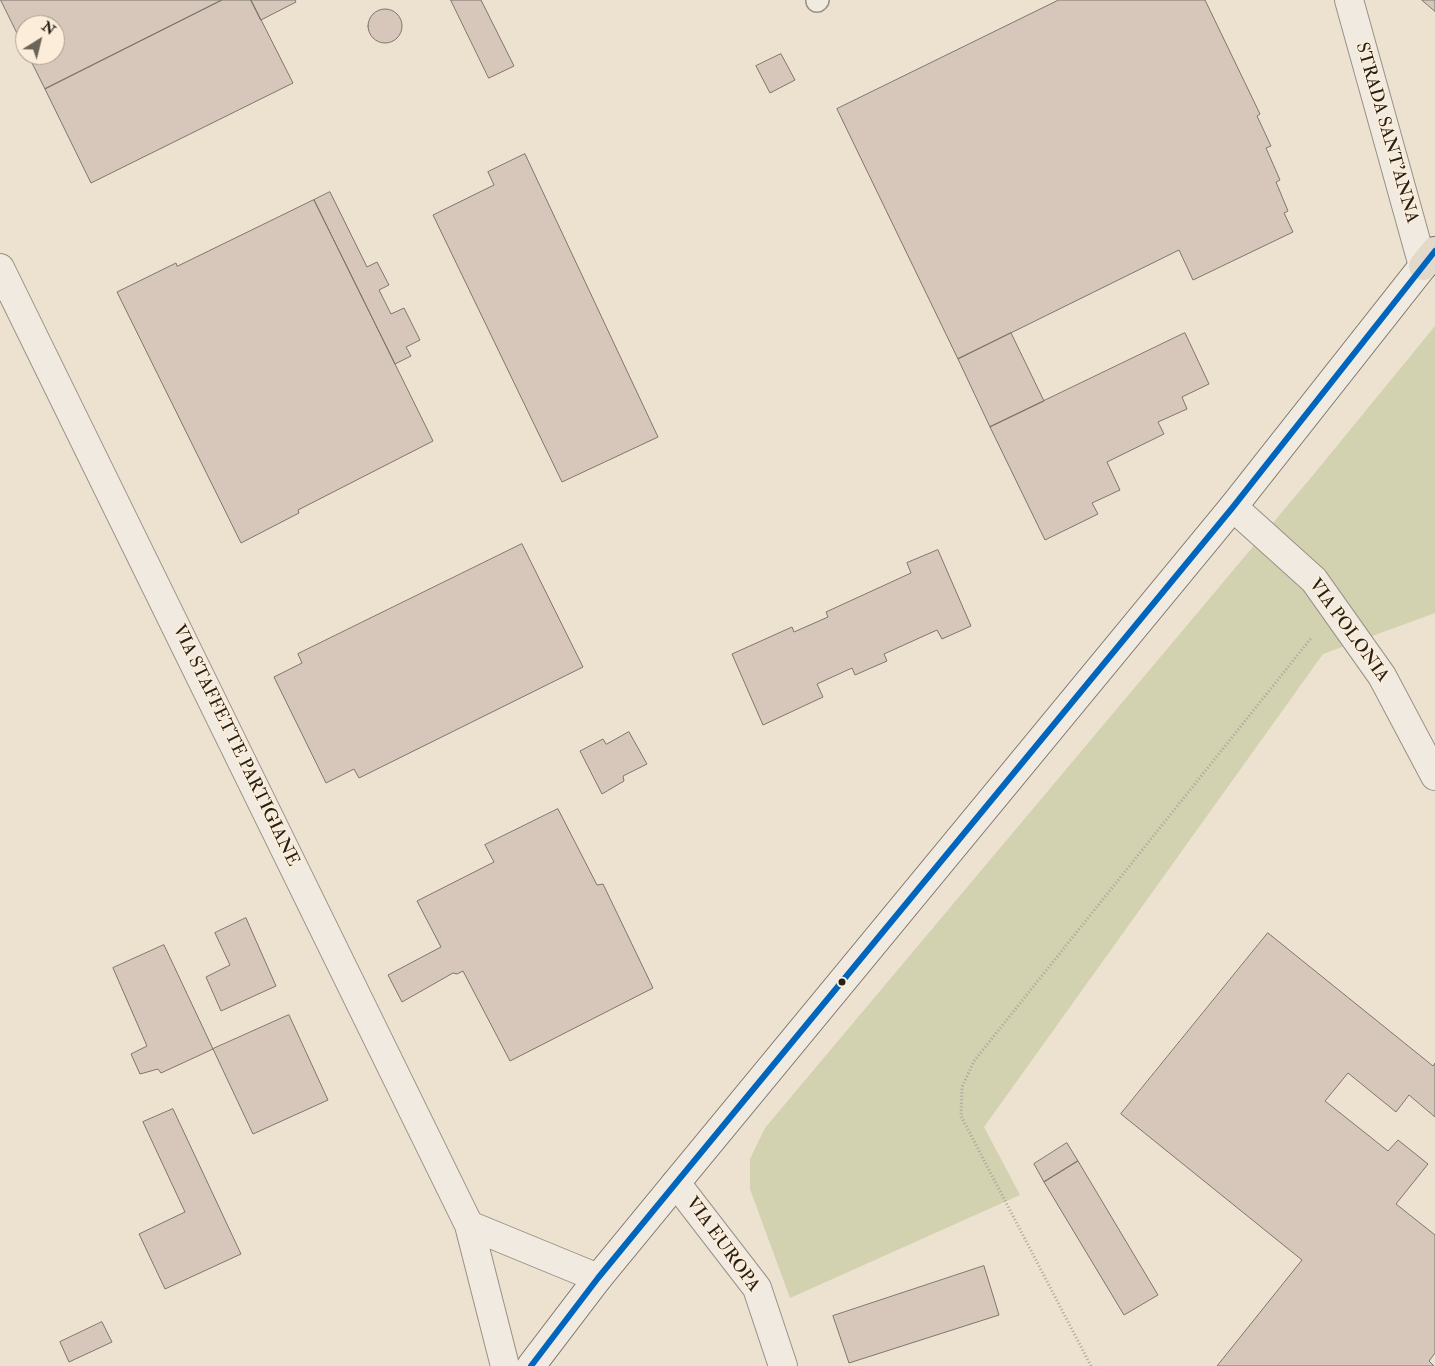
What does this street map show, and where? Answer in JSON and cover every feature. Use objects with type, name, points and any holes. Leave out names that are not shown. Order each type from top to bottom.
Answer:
[{"type":"street","name":"STRADA SANT'ANNA","points":[[1349,0],[1431,257]]},
{"type":"street","points":[[531,1366],[598,1278],[1233,507],[1431,257]]},
{"type":"street","name":"VIA STAFFETTE PARTIGIANE","points":[[0,268],[469,1225],[505,1366]]},
{"type":"street","name":"VIA POLONIA","points":[[1233,507],[1314,580],[1382,676],[1435,776]]},
{"type":"street","name":"VIA EUROPA","points":[[676,1183],[756,1288],[783,1366]]},
{"type":"street","points":[[469,1225],[598,1278]]},
{"type":"path","points":[[1091,1366],[961,1116],[962,1088],[974,1061],[1334,608]]},
{"type":"green space","points":[[1435,326],[1435,613],[1323,654],[984,1127],[1020,1195],[790,1298],[750,1189],[750,1159],[765,1128],[1314,474]]},
{"type":"building","points":[[1,0],[222,0],[45,89],[33,65],[65,65],[65,15],[15,15],[15,29]]},
{"type":"building","points":[[222,0],[251,0],[293,83],[91,183],[45,89]]},
{"type":"building","points":[[251,0],[295,0],[296,2],[261,20]]},
{"type":"building","points":[[451,0],[481,0],[514,66],[489,78]]},
{"type":"building","points":[[1059,0],[1205,0],[1260,114],[1257,116],[1271,146],[1266,148],[1280,180],[1276,182],[1288,211],[1284,213],[1293,232],[1193,280],[1179,250],[958,359],[837,109]]},
{"type":"building","points":[[1422,0],[1435,0],[1435,11]]},
{"type":"building","points":[[385,9],[397,14],[402,26],[397,38],[385,43],[373,38],[368,26],[373,14]]},
{"type":"building","points":[[781,54],[795,80],[770,93],[756,66]]},
{"type":"building","points":[[525,154],[658,437],[562,482],[433,215],[494,185],[488,172]]},
{"type":"building","points":[[330,192],[367,267],[377,262],[389,285],[379,290],[391,314],[404,308],[420,340],[406,347],[411,356],[395,364],[314,200]]},
{"type":"building","points":[[314,200],[433,441],[298,510],[299,513],[241,543],[117,292],[176,263],[177,266]]},
{"type":"building","points":[[1011,333],[1044,401],[990,427],[958,359]]},
{"type":"building","points":[[1185,333],[1209,384],[1182,397],[1187,409],[1158,422],[1164,434],[1107,462],[1120,490],[1092,503],[1098,514],[1045,540],[990,427]]},
{"type":"building","points":[[522,544],[583,667],[359,778],[354,769],[326,783],[274,677],[302,663],[298,654]]},
{"type":"building","points":[[938,550],[971,626],[942,639],[937,630],[884,654],[887,661],[855,675],[852,668],[817,684],[823,697],[763,725],[732,654],[792,627],[794,632],[828,617],[826,612],[911,573],[907,563]]},
{"type":"building","points":[[629,732],[647,764],[623,776],[624,781],[602,794],[580,751],[603,739],[606,744]]},
{"type":"building","points":[[558,809],[597,885],[603,884],[653,988],[510,1061],[463,971],[457,974],[453,973],[402,1002],[388,975],[441,947],[417,901],[494,862],[485,845]]},
{"type":"building","points":[[246,918],[276,986],[221,1011],[206,977],[230,965],[215,933]]},
{"type":"building","points":[[1268,933],[1433,1066],[1435,1063],[1435,1117],[1409,1095],[1396,1112],[1348,1073],[1325,1101],[1388,1151],[1398,1140],[1428,1164],[1396,1204],[1435,1235],[1435,1353],[1429,1361],[1434,1366],[1217,1366],[1302,1260],[1121,1114]]},
{"type":"building","points":[[164,945],[213,1049],[161,1073],[158,1069],[140,1074],[131,1054],[147,1046],[113,968]]},
{"type":"building","points":[[289,1015],[328,1100],[253,1134],[213,1049]]},
{"type":"building","points":[[173,1109],[241,1254],[165,1289],[139,1234],[185,1212],[143,1122]]},
{"type":"building","points":[[1067,1143],[1078,1161],[1044,1182],[1034,1164]]},
{"type":"building","points":[[1078,1161],[1158,1295],[1124,1315],[1044,1182]]},
{"type":"building","points":[[984,1266],[999,1315],[849,1363],[833,1316]]},
{"type":"building","points":[[102,1322],[112,1342],[69,1362],[60,1342]]},
{"type":"transit line","points":[[531,1366],[598,1278],[1233,507],[1435,251]]}]
